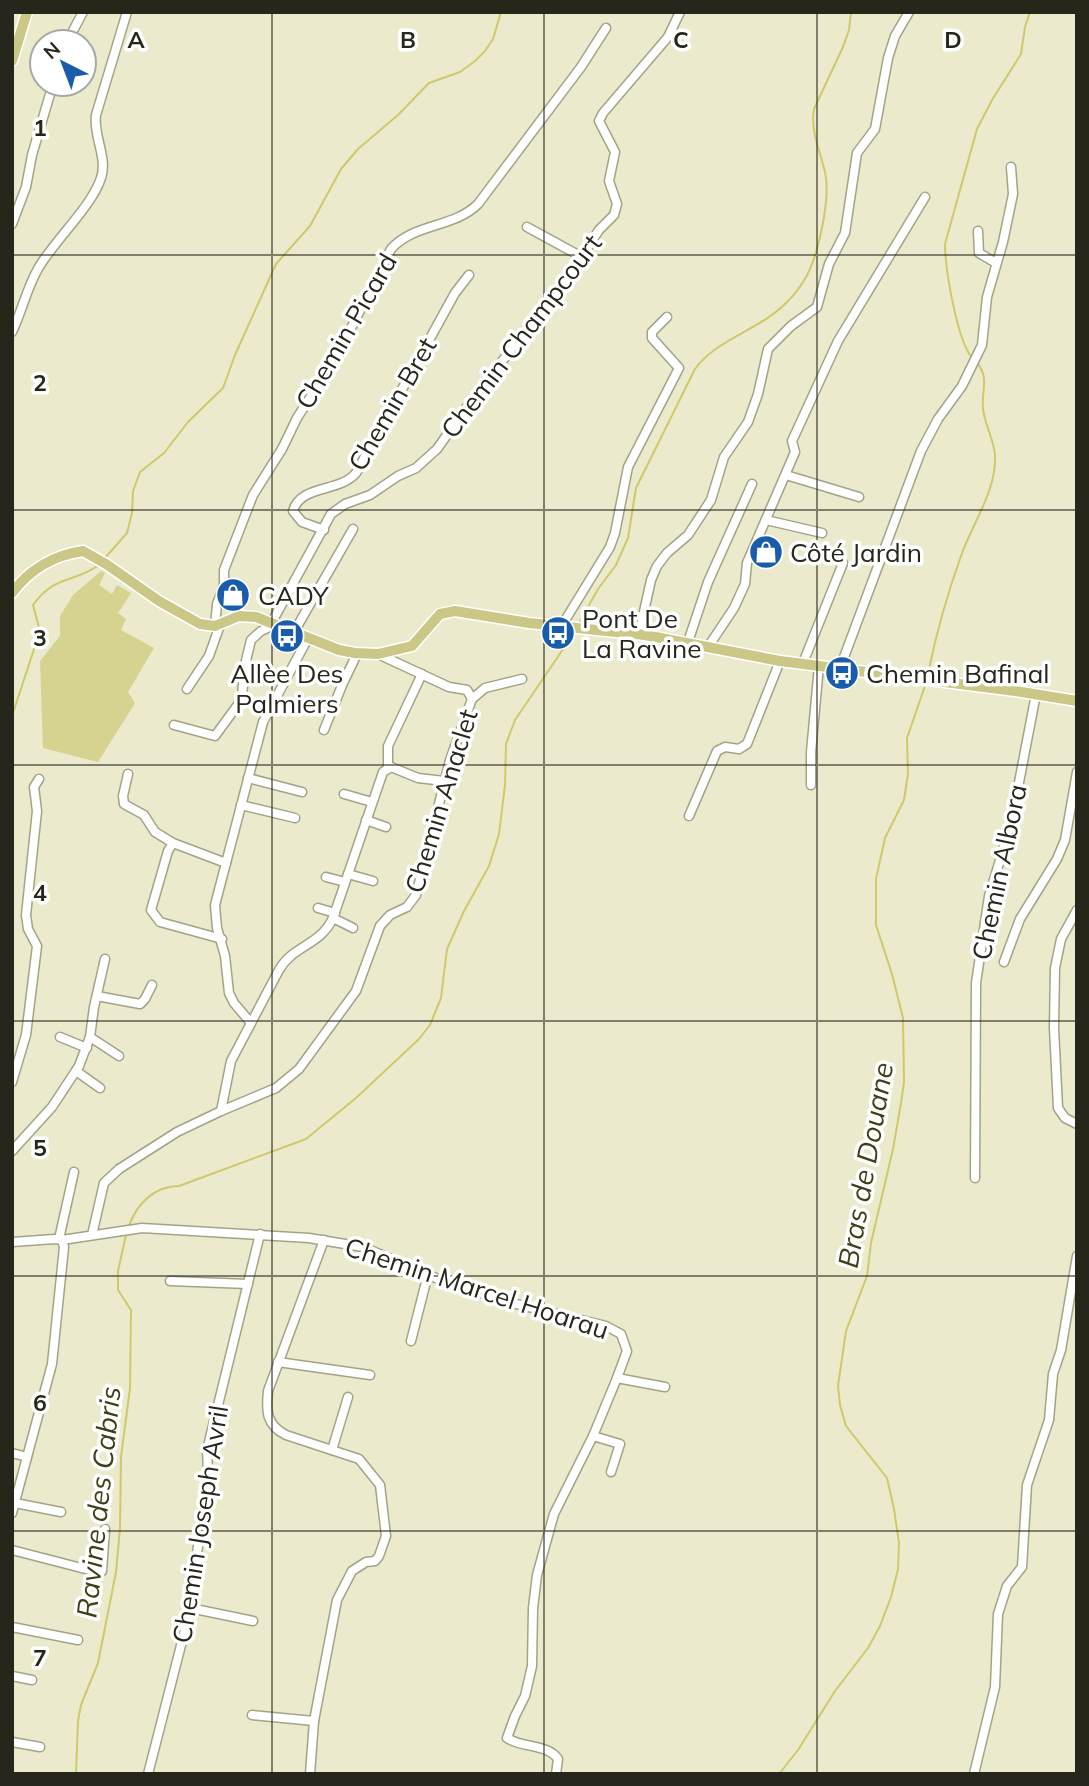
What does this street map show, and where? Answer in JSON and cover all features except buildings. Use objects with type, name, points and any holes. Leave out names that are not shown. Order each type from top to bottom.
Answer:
[{"type":"main road","points":[[12,61],[27,12]]},
{"type":"main road","points":[[12,593],[22,580],[38,567],[83,551],[159,601],[200,624],[217,625],[246,615],[274,623],[339,650],[357,653],[378,654],[412,646],[437,617],[446,611],[455,611],[564,628],[639,634],[819,666],[1077,701]]},
{"type":"street","points":[[74,28],[83,12]]},
{"type":"street","points":[[12,332],[38,268],[92,195],[101,178],[103,168],[95,122],[127,12]]},
{"type":"street","name":"Chemin Champcourt","points":[[274,623],[331,514],[416,468],[437,449],[616,210],[617,204],[609,181],[615,152],[599,121],[668,37],[680,12]]},
{"type":"street","points":[[639,634],[651,580],[657,566],[667,553],[688,535],[711,500],[724,457],[748,422],[758,394],[768,349],[791,326],[817,307],[829,264],[845,233],[857,153],[875,129],[888,58],[895,36],[909,12]]},
{"type":"street","name":"Chemin Picard","points":[[187,689],[209,656],[217,625],[217,604],[224,586],[224,570],[253,495],[282,449],[296,418],[338,354],[391,248],[402,238],[459,218],[478,204],[581,66],[606,28]]},
{"type":"street","points":[[12,224],[26,187],[32,155],[49,98]]},
{"type":"street","points":[[840,668],[921,451],[937,419],[958,393],[978,355],[984,335],[982,326],[986,298],[1013,194],[1011,167]]},
{"type":"street","points":[[708,648],[734,608],[745,584],[747,563],[795,453],[792,441],[838,341],[926,197]]},
{"type":"street","points":[[527,228],[582,257]]},
{"type":"street","points":[[978,231],[979,253],[996,263]]},
{"type":"street","name":"Chemin Bret","points":[[324,530],[297,519],[293,512],[296,502],[309,493],[343,483],[356,473],[455,293],[469,275]]},
{"type":"street","points":[[564,628],[610,547],[628,467],[679,369],[652,338],[652,332],[667,317]]},
{"type":"street","points":[[786,475],[859,497]]},
{"type":"street","points":[[688,642],[708,582],[752,484]]},
{"type":"street","points":[[766,520],[822,533]]},
{"type":"street","points":[[294,632],[353,529]]},
{"type":"street","points":[[803,663],[844,563]]},
{"type":"street","points":[[174,725],[215,736],[242,699],[244,669],[251,640],[274,623]]},
{"type":"street","points":[[251,1023],[229,993],[215,905],[267,713],[308,638]]},
{"type":"street","points":[[324,730],[357,653]]},
{"type":"street","name":"Chemin Anaclet","points":[[92,1235],[102,1190],[108,1178],[177,1132],[220,1111],[263,1096],[288,1080],[299,1069],[361,981],[380,926],[390,915],[407,907],[416,895],[444,781],[472,699],[467,690],[449,687],[378,654]]},
{"type":"street","points":[[690,816],[718,751],[725,747],[739,749],[747,744],[780,660]]},
{"type":"street","points":[[811,785],[811,752],[819,666]]},
{"type":"street","points":[[220,1111],[231,1060],[288,957],[323,935],[334,915],[381,776],[388,768],[388,746],[422,674]]},
{"type":"street","points":[[472,699],[485,688],[522,679]]},
{"type":"street","name":"Chemin Albora","points":[[975,1178],[976,983],[989,896],[1011,824],[1036,694]]},
{"type":"street","points":[[388,768],[396,768],[418,778],[444,781]]},
{"type":"street","points":[[1004,962],[1013,933],[1057,859],[1065,840],[1077,772]]},
{"type":"street","points":[[128,774],[124,804],[147,817],[155,832],[173,843],[226,863]]},
{"type":"street","points":[[248,778],[302,792]]},
{"type":"street","points":[[12,1082],[26,1035],[37,946],[28,929],[26,915],[37,811],[34,787],[39,779]]},
{"type":"street","points":[[344,794],[372,802]]},
{"type":"street","points":[[241,805],[295,818]]},
{"type":"street","points":[[366,820],[386,827]]},
{"type":"street","points":[[173,843],[168,851],[151,910],[153,915],[160,922],[222,939]]},
{"type":"street","points":[[326,877],[373,881]]},
{"type":"street","points":[[318,908],[353,928]]},
{"type":"street","points":[[1077,910],[1065,929],[1058,948],[1054,1028],[1058,1108],[1065,1118],[1077,1124]]},
{"type":"street","points":[[12,1152],[52,1107],[76,1071],[90,1037],[105,959]]},
{"type":"street","points":[[97,996],[140,1004],[152,985]]},
{"type":"street","points":[[60,1037],[87,1048]]},
{"type":"street","points":[[90,1037],[119,1056]]},
{"type":"street","points":[[76,1071],[100,1088]]},
{"type":"street","points":[[12,1513],[52,1364],[64,1247],[61,1240],[74,1172]]},
{"type":"street","name":"Chemin Marcel Hoarau","points":[[12,1242],[61,1240],[129,1229],[260,1234],[324,1240],[363,1247],[428,1274],[508,1302],[606,1326],[621,1334],[627,1351],[617,1378],[593,1436],[554,1514],[537,1575],[533,1608],[532,1667],[525,1696],[508,1738],[554,1753],[558,1759],[556,1774]]},
{"type":"street","name":"Chemin Joseph Avril","points":[[148,1774],[190,1608],[208,1471],[207,1450],[260,1234]]},
{"type":"street","points":[[310,1774],[314,1721],[337,1600],[352,1571],[379,1556],[386,1536],[380,1485],[359,1459],[286,1435],[271,1423],[267,1409],[268,1391],[324,1240]]},
{"type":"street","points":[[974,1774],[995,1687],[998,1614],[1007,1586],[1022,1567],[1027,1485],[1049,1420],[1053,1374],[1061,1350],[1077,1256]]},
{"type":"street","points":[[411,1340],[428,1274]]},
{"type":"street","points":[[170,1281],[248,1284]]},
{"type":"street","points":[[278,1362],[370,1375]]},
{"type":"street","points":[[617,1378],[665,1387]]},
{"type":"street","points":[[332,1450],[348,1397]]},
{"type":"street","points":[[593,1436],[622,1441],[611,1472]]},
{"type":"street","points":[[12,1453],[27,1457]]},
{"type":"street","points":[[15,1503],[61,1512]]},
{"type":"street","points":[[12,1550],[97,1572],[102,1571],[105,1529]]},
{"type":"street","points":[[190,1608],[253,1621]]},
{"type":"street","points":[[12,1627],[78,1640]]},
{"type":"street","points":[[12,1676],[32,1680]]},
{"type":"street","points":[[252,1715],[314,1721]]},
{"type":"street","points":[[12,1742],[40,1747]]},
{"type":"shaded area","points":[[101,571],[105,573],[99,585],[112,594],[117,585],[131,593],[118,613],[126,619],[121,630],[154,648],[128,692],[135,703],[98,762],[43,748],[40,661],[60,636],[60,616],[73,595]]},
{"type":"waterway","points":[[105,558],[127,533],[132,513],[133,491],[140,472],[164,453],[188,422],[223,388],[276,264],[310,226],[341,169],[358,149],[398,115],[429,83],[460,72],[475,61],[493,39],[501,12]]},
{"type":"waterway","name":"Ravine des Cabris","points":[[578,625],[598,589],[616,565],[628,538],[636,488],[695,369],[715,350],[763,321],[786,303],[801,285],[814,259],[826,197],[825,172],[814,133],[814,109],[843,47],[851,12]]},
{"type":"waterway","name":"Bras de Douane","points":[[973,359],[957,321],[945,244],[977,129],[1021,54],[1030,12]]},
{"type":"waterway","name":"Bras de Douane","points":[[928,674],[951,585],[988,494],[995,468],[994,449],[983,408],[984,379],[977,363]]},
{"type":"waterway","points":[[12,716],[40,631],[33,605],[49,588],[99,565]]},
{"type":"waterway","name":"Ravine des Cabris","points":[[129,1226],[142,1203],[162,1189],[179,1186],[306,1139],[356,1098],[419,1039],[430,1025],[441,998],[447,949],[489,866],[499,834],[505,785],[506,744],[515,720],[574,633]]},
{"type":"waterway","name":"Bras de Douane","points":[[779,1774],[798,1750],[835,1691],[868,1648],[880,1626],[898,1569],[899,1543],[887,1478],[846,1426],[838,1386],[846,1331],[867,1276],[871,1243],[893,1149],[904,1082],[903,1018],[876,925],[876,879],[885,838],[904,800],[908,774],[907,738],[926,683]]},
{"type":"waterway","name":"Ravine des Cabris","points":[[76,1774],[81,1705],[98,1663],[116,1572],[121,1457],[130,1388],[131,1310],[118,1290],[118,1271],[126,1235]]},
{"type":"place","name":"Côté Jardin","points":[[766,552]]},
{"type":"place","name":"CADY","points":[[233,595]]},
{"type":"place","name":"Pont De La Ravine","points":[[558,633]]},
{"type":"place","name":"Allèe Des Palmiers","points":[[287,636]]},
{"type":"place","name":"Chemin Bafinal","points":[[842,673]]}]
